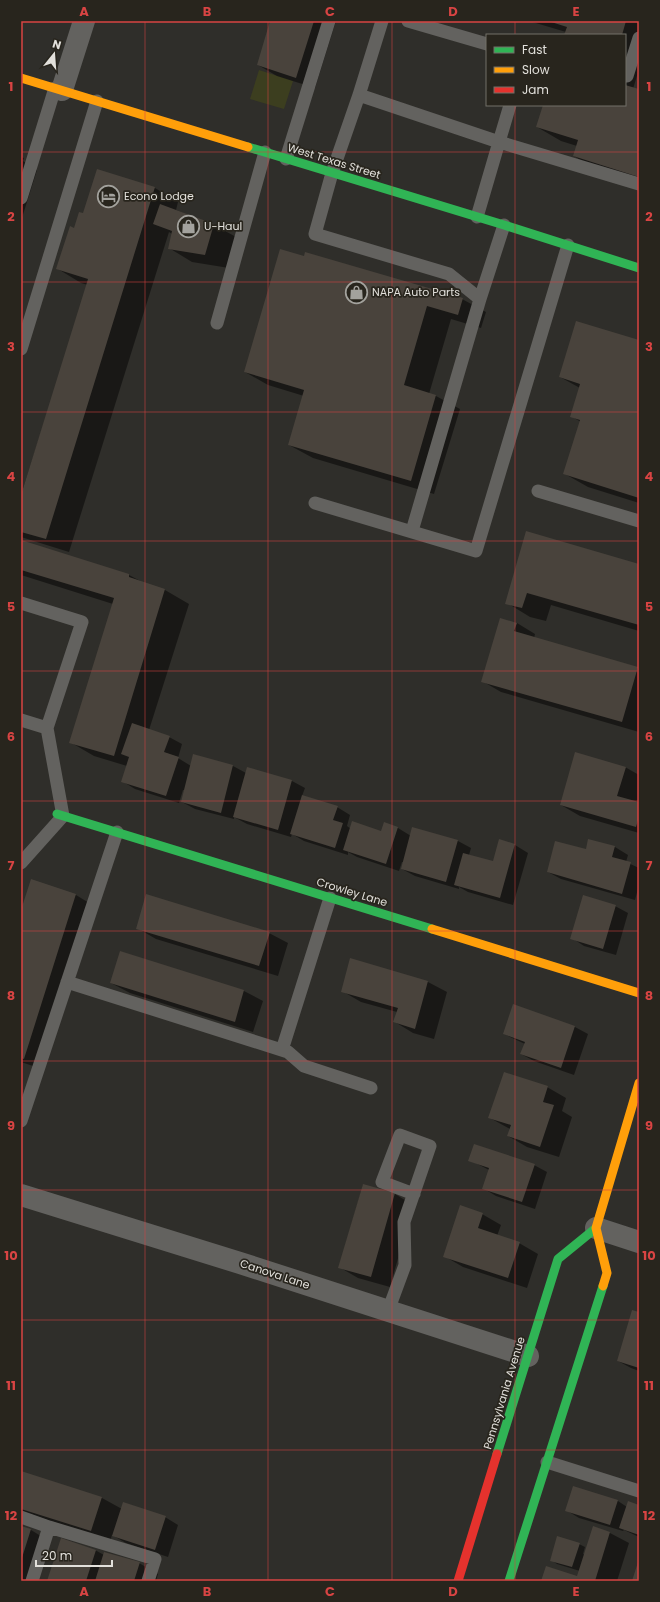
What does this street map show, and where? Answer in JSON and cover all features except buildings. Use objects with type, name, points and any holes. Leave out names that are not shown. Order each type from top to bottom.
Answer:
[{"type":"main road","name":"West Texas Street","points":[[21,78],[504,225],[639,268]]},
{"type":"main road","name":"Crowley Lane","points":[[60,815],[639,993]]},
{"type":"main road","points":[[509,1581],[607,1273],[596,1228],[639,1084]]},
{"type":"main road","name":"Pennsylvania Avenue","points":[[458,1581],[558,1259],[596,1228]]},
{"type":"street","points":[[58,89],[84,21]]},
{"type":"street","name":"Canova Lane","points":[[21,1195],[528,1356]]},
{"type":"street","points":[[596,1228],[639,1242]]},
{"type":"lane","points":[[286,159],[329,21]]},
{"type":"lane","points":[[382,21],[359,95],[332,173],[315,234],[449,274],[480,299]]},
{"type":"lane","points":[[408,21],[486,44]]},
{"type":"lane","points":[[627,76],[639,38]]},
{"type":"lane","points":[[21,198],[58,89]]},
{"type":"lane","points":[[359,95],[499,142],[639,184]]},
{"type":"lane","points":[[21,349],[27,310],[96,101]]},
{"type":"lane","points":[[477,217],[510,106]]},
{"type":"lane","points":[[217,323],[265,152]]},
{"type":"lane","points":[[412,531],[480,299],[504,225]]},
{"type":"lane","points":[[315,503],[476,551],[568,246]]},
{"type":"lane","points":[[538,491],[639,521]]},
{"type":"lane","points":[[21,603],[82,622],[47,728],[60,815],[21,862]]},
{"type":"lane","points":[[21,720],[47,728]]},
{"type":"lane","points":[[21,1121],[117,832]]},
{"type":"lane","points":[[282,1050],[330,898]]},
{"type":"lane","points":[[67,982],[288,1052],[304,1066],[370,1088]]},
{"type":"lane","points":[[388,1311],[405,1265],[404,1222],[414,1194],[430,1146],[400,1135],[382,1182],[414,1194]]},
{"type":"lane","points":[[547,1462],[639,1491]]},
{"type":"lane","points":[[21,1517],[155,1559],[148,1581]]},
{"type":"lane","points":[[32,1581],[49,1526]]},
{"type":"green space","points":[[259,70],[293,81],[284,109],[250,99]]},
{"type":"traffic: fast","points":[[248,147],[639,268]]},
{"type":"traffic: fast","points":[[57,814],[432,929]]},
{"type":"traffic: fast","points":[[497,1454],[558,1259],[596,1228]]},
{"type":"traffic: fast","points":[[509,1581],[603,1286]]},
{"type":"traffic: slow","points":[[21,78],[248,147]]},
{"type":"traffic: slow","points":[[432,929],[639,993]]},
{"type":"traffic: slow","points":[[603,1286],[607,1273],[596,1228],[639,1083]]},
{"type":"traffic: jam","points":[[458,1581],[497,1454]]},
{"type":"place","name":"Econo Lodge","points":[[109,196]]},
{"type":"place","name":"U-Haul","points":[[188,226]]},
{"type":"place","name":"NAPA Auto Parts","points":[[356,292]]}]
